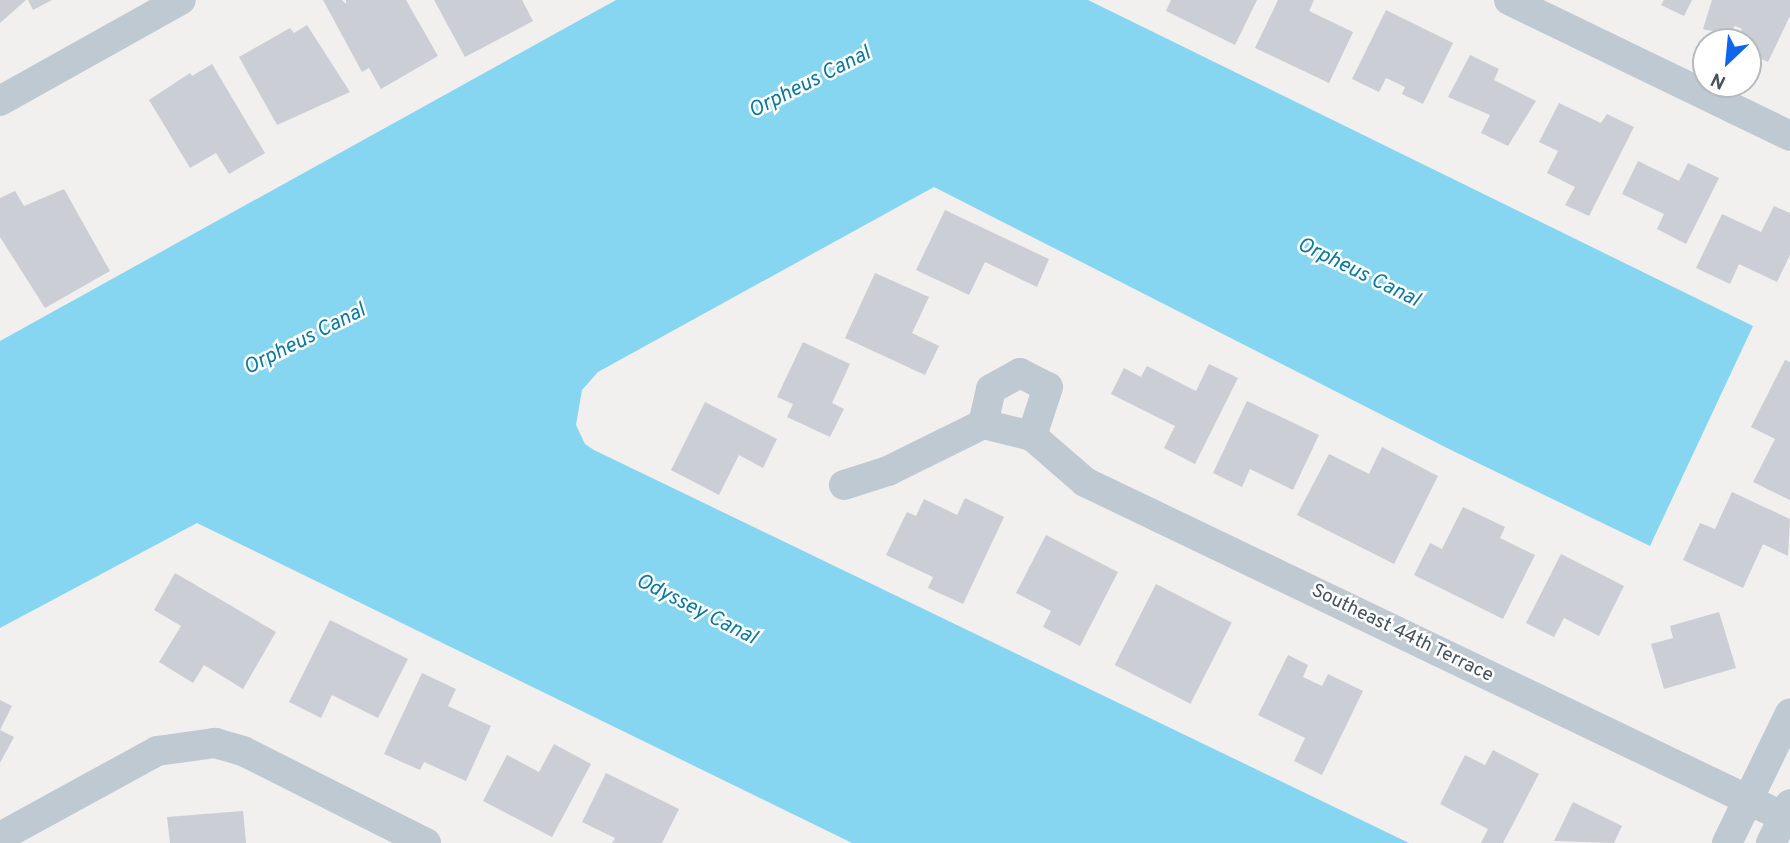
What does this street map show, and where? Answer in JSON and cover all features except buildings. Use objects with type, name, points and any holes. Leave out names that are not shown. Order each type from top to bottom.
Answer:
[{"type":"street","points":[[0,101],[181,0]]},
{"type":"street","points":[[1509,0],[1790,136]]},
{"type":"street","points":[[844,485],[888,471],[983,424],[991,389],[1020,373],[1048,387],[1031,436]]},
{"type":"street","name":"Southeast 44th Terrace","points":[[983,424],[1031,436],[1085,481],[1747,800],[1782,821]]},
{"type":"street","points":[[1727,843],[1790,713]]},
{"type":"street","points":[[0,837],[157,751],[215,743],[243,751],[426,843]]},
{"type":"water","points":[[616,0],[1088,0],[1753,326],[1650,546],[1451,450],[934,187],[598,372],[582,390],[576,425],[585,444],[594,450],[1409,843],[852,843],[197,523],[0,628],[0,341]]},
{"type":"water label","name":"Orpheus Canal","points":[[810,83]]},
{"type":"water label","name":"Orpheus Canal","points":[[1358,273]]},
{"type":"water label","name":"Orpheus Canal","points":[[305,340]]},
{"type":"water label","name":"Odyssey Canal","points":[[696,610]]}]
